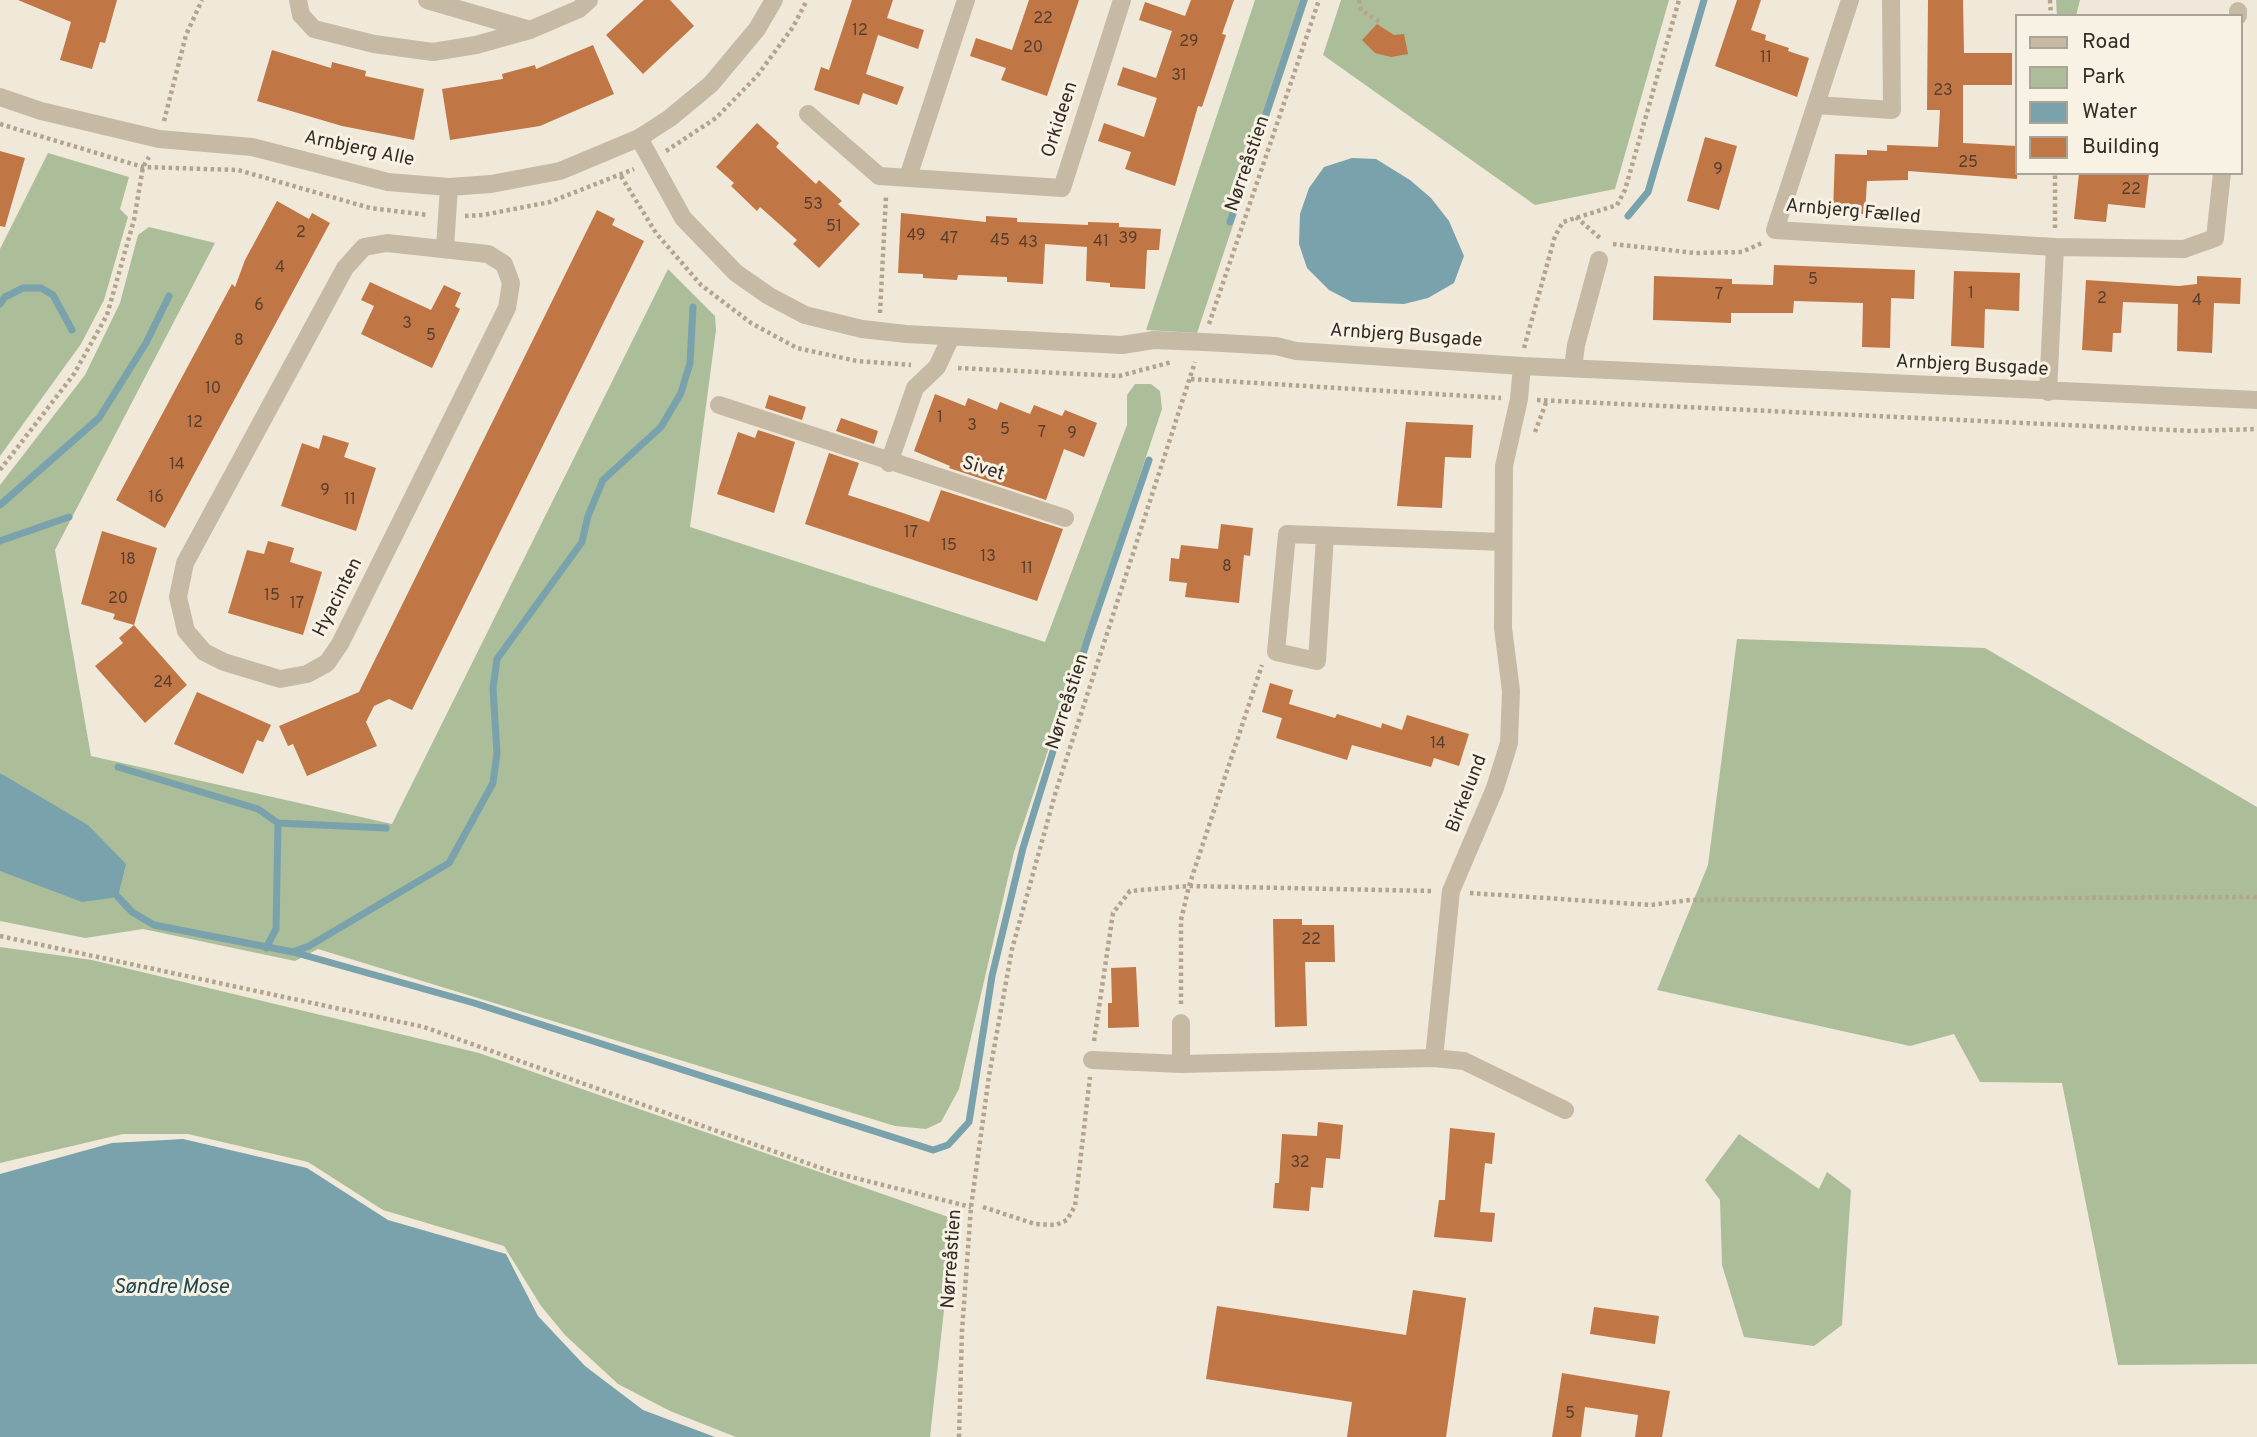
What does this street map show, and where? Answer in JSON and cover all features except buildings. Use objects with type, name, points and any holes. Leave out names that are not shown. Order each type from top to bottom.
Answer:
[{"type":"street","points":[[298,0],[301,15],[314,29],[374,44],[433,52],[476,45],[530,30],[579,9],[589,0]]},
{"type":"street","points":[[427,0],[530,30]]},
{"type":"street","name":"Arnbjerg Alle","points":[[0,97],[41,111],[159,139],[252,147],[388,182],[449,187],[491,184],[560,171],[639,138],[711,84],[757,29],[774,0]]},
{"type":"street","points":[[908,177],[966,0]]},
{"type":"street","name":"Orkideen","points":[[808,114],[879,176],[1062,188],[1122,0]]},
{"type":"street","name":"Arnbjerg Fælled","points":[[1850,0],[1775,230],[2055,247],[2185,249],[2215,238],[2222,175]]},
{"type":"street","points":[[1816,105],[1892,110],[1891,0]]},
{"type":"street","name":"Arnbjerg Busgade","points":[[639,138],[683,218],[736,273],[769,296],[805,315],[879,331],[1122,345],[1154,340],[1204,342],[1522,366],[2257,400]]},
{"type":"street","points":[[445,248],[449,187]]},
{"type":"street","name":"Hyacinten","points":[[387,243],[445,248],[488,254],[504,264],[511,283],[507,308],[340,644],[327,663],[307,674],[280,679],[224,662],[204,652],[186,631],[178,597],[185,564],[345,268],[364,247],[387,243]]},
{"type":"street","points":[[2048,391],[2055,247]]},
{"type":"street","points":[[1573,368],[1576,345],[1599,260]]},
{"type":"street","points":[[890,463],[915,388],[937,367],[951,337]]},
{"type":"street","name":"Birkelund","points":[[1434,1058],[1451,891],[1495,788],[1509,743],[1511,691],[1503,628],[1504,466],[1520,399],[1522,366]]},
{"type":"street","name":"Sivet","points":[[719,405],[1065,518]]},
{"type":"street","points":[[1325,536],[1317,661],[1276,652],[1287,534],[1503,542]]},
{"type":"street","points":[[1181,1023],[1181,1064]]},
{"type":"street","points":[[1092,1060],[1181,1064],[1434,1058],[1464,1061],[1565,1110]]},
{"type":"path","points":[[0,470],[74,374],[107,315],[134,220],[143,167],[159,139],[186,35],[202,0]]},
{"type":"path","points":[[0,124],[143,167],[238,170],[370,208],[447,216],[483,215],[550,202],[651,161],[716,118],[757,76],[793,27],[807,0]]},
{"type":"path","name":"Nørreåstien","points":[[959,1437],[962,1331],[971,1207],[989,1076],[1012,949],[1060,778],[1319,0]]},
{"type":"path","points":[[1359,0],[1361,10],[1380,22]]},
{"type":"path","points":[[1522,366],[1526,332],[1555,236],[1563,222],[1617,205],[1625,190],[1679,0]]},
{"type":"path","points":[[2055,175],[2055,247]]},
{"type":"path","points":[[879,331],[887,176]]},
{"type":"path","points":[[1576,217],[1597,237],[1614,244],[1695,253],[1742,252],[1759,246],[1775,230]]},
{"type":"path","points":[[1191,379],[1520,399],[2166,430],[2257,429]]},
{"type":"path","points":[[1181,1023],[1181,920],[1189,886],[1264,660],[1276,652]]},
{"type":"path","points":[[984,1208],[1035,1224],[1056,1225],[1068,1220],[1075,1206],[1113,913],[1130,891],[1189,886],[1451,891],[1651,905],[1690,900],[2257,897]]},
{"type":"path","points":[[0,936],[424,1027],[835,1173],[971,1207]]},
{"type":"green space","points":[[1255,0],[1308,0],[1197,333],[1146,330]]},
{"type":"green space","points":[[1341,0],[1669,0],[1615,189],[1535,205],[1323,55]]},
{"type":"green space","points":[[2056,0],[2080,0],[2076,14],[2057,14]]},
{"type":"green space","points":[[48,153],[129,177],[120,209],[128,217],[104,300],[81,344],[0,456],[0,249]]},
{"type":"green space","points":[[149,227],[215,243],[55,550],[91,756],[392,824],[668,269],[715,316],[716,330],[690,527],[1045,642],[1127,425],[1127,395],[1135,384],[1151,384],[1160,391],[1162,409],[1014,852],[959,1089],[941,1122],[926,1129],[895,1126],[318,949],[295,961],[143,929],[85,938],[0,921],[0,871],[16,875],[24,789],[0,773],[0,485],[85,375],[120,303],[138,235]]},
{"type":"green space","points":[[1737,639],[1985,648],[2257,807],[2257,1364],[2118,1365],[2062,1083],[1980,1082],[1954,1034],[1910,1046],[1657,990],[1708,865]]},
{"type":"green space","points":[[0,947],[92,960],[479,1053],[954,1219],[930,1437],[736,1437],[670,1411],[618,1384],[565,1335],[541,1306],[504,1246],[383,1210],[308,1162],[188,1134],[123,1134],[0,1163]]},
{"type":"green space","points":[[1739,1134],[1819,1189],[1827,1172],[1851,1190],[1842,1325],[1814,1346],[1744,1337],[1722,1265],[1720,1200],[1705,1180]]},
{"type":"water","points":[[1352,158],[1376,159],[1410,180],[1431,198],[1449,221],[1464,256],[1454,283],[1428,298],[1404,304],[1352,302],[1329,290],[1307,268],[1299,244],[1300,214],[1309,188],[1324,167]]},
{"type":"water","points":[[0,773],[88,825],[126,864],[118,897],[82,902],[0,871]]},
{"type":"water","name":"Søndre Mose","points":[[183,1139],[307,1168],[388,1220],[506,1254],[538,1316],[585,1366],[643,1410],[715,1437],[0,1437],[0,1174],[112,1143]]},
{"type":"waterway","points":[[1230,222],[1304,0]]},
{"type":"waterway","points":[[1628,216],[1648,192],[1704,0]]},
{"type":"waterway","points":[[0,304],[5,297],[23,288],[41,288],[53,295],[72,330]]},
{"type":"waterway","points":[[0,505],[99,418],[146,343],[169,296]]},
{"type":"waterway","points":[[118,897],[132,912],[154,925],[293,952],[309,946],[449,863],[493,783],[497,753],[493,688],[497,659],[582,542],[588,516],[603,480],[661,427],[681,393],[690,363],[693,307]]},
{"type":"waterway","points":[[293,952],[474,1003],[933,1150],[948,1145],[969,1122],[992,976],[1023,848],[1088,638],[1149,460]]},
{"type":"waterway","points":[[0,541],[69,517]]},
{"type":"waterway","points":[[118,767],[258,809],[278,823],[386,828]]},
{"type":"waterway","points":[[266,948],[276,929],[278,823]]}]
